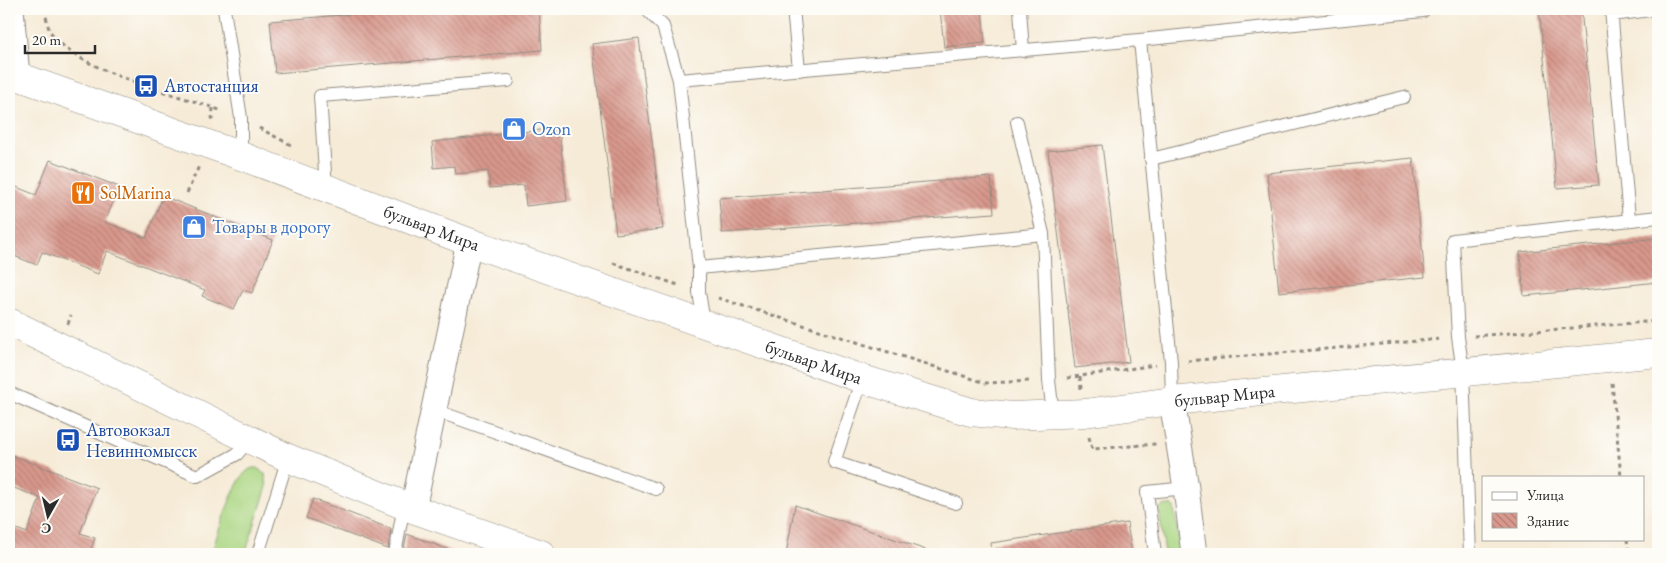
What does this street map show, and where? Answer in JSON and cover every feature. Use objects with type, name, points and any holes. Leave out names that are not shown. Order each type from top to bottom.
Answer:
[{"type":"street","points":[[11,9],[13,75]]},
{"type":"street","name":"бульвар Мира","points":[[13,75],[241,156],[325,176],[469,242],[862,378],[971,412],[1012,416],[1085,413],[1172,401],[1658,353]]},
{"type":"street","points":[[408,507],[434,410],[469,242]]},
{"type":"street","points":[[9,322],[288,458],[408,507],[541,554]]},
{"type":"street","points":[[1172,401],[1194,554]]},
{"type":"lane","points":[[224,9],[241,118],[241,156]]},
{"type":"lane","points":[[646,9],[663,26],[680,80],[699,292],[704,323]]},
{"type":"lane","points":[[793,9],[799,70]]},
{"type":"lane","points":[[1020,9],[1023,51]]},
{"type":"lane","points":[[1630,220],[1612,12],[1658,10]]},
{"type":"lane","points":[[680,80],[1023,51],[1423,12]]},
{"type":"lane","points":[[1140,40],[1171,362],[1172,401]]},
{"type":"lane","points":[[325,176],[320,96],[508,81]]},
{"type":"lane","points":[[1151,159],[1404,97]]},
{"type":"lane","points":[[1017,122],[1043,234],[1049,380],[1053,414]]},
{"type":"lane","points":[[1470,554],[1462,372],[1458,337],[1453,240],[1658,217]]},
{"type":"lane","points":[[698,268],[1043,234]]},
{"type":"lane","points":[[862,378],[834,462],[956,503]]},
{"type":"lane","points":[[9,393],[197,476],[237,454],[249,440]]},
{"type":"lane","points":[[434,410],[656,489]]},
{"type":"lane","points":[[258,554],[288,458]]},
{"type":"lane","points":[[1155,554],[1147,492],[1186,488]]},
{"type":"lane","points":[[394,554],[408,507]]},
{"type":"path","points":[[45,9],[49,30],[63,47],[84,61],[146,86],[214,108]]},
{"type":"path","points":[[241,118],[325,176]]},
{"type":"path","points":[[606,260],[699,292],[986,383],[1080,377],[1171,362],[1658,322]]},
{"type":"path","points":[[1611,358],[1621,476]]},
{"type":"path","points":[[1627,540],[1629,554]]},
{"type":"green space","points":[[258,468],[265,474],[267,487],[245,554],[211,554],[227,507],[238,482],[250,469]]},
{"type":"green space","points":[[1172,505],[1174,508],[1181,554],[1165,554],[1159,509],[1162,506]]},
{"type":"building","points":[[415,9],[539,9],[542,50],[275,73],[270,21]]},
{"type":"building","points":[[940,9],[982,9],[985,43],[944,47]]},
{"type":"building","points":[[1539,9],[1581,9],[1599,185],[1557,188]]},
{"type":"building","points":[[639,38],[663,229],[616,234],[592,44]]},
{"type":"building","points":[[559,128],[567,201],[526,206],[524,185],[490,188],[488,171],[455,174],[454,166],[434,168],[432,142]]},
{"type":"building","points":[[1102,145],[1129,362],[1075,368],[1048,151]]},
{"type":"building","points":[[1413,158],[1425,277],[1279,292],[1267,173]]},
{"type":"building","points":[[50,160],[119,187],[105,222],[146,238],[163,196],[273,240],[252,293],[243,290],[234,309],[202,296],[205,290],[107,251],[98,274],[42,252],[37,265],[9,254],[9,184],[36,195]]},
{"type":"building","points":[[991,177],[994,213],[722,233],[719,198]]},
{"type":"building","points":[[1658,238],[1658,282],[1524,296],[1520,252]]},
{"type":"building","points":[[9,454],[97,488],[80,533],[95,538],[89,554],[9,554],[9,526],[27,533],[40,498],[9,486]]},
{"type":"building","points":[[313,499],[391,529],[388,549],[306,518]]},
{"type":"building","points":[[795,505],[929,551],[929,554],[786,554]]},
{"type":"building","points":[[1127,523],[1132,554],[992,554],[991,543]]},
{"type":"building","points":[[407,534],[455,552],[454,554],[403,554]]},
{"type":"place","name":"Автостанция","points":[[146,86]]},
{"type":"place","name":"Ozon","points":[[514,129]]},
{"type":"place","name":"SolMarina","points":[[83,193]]},
{"type":"place","name":"Товары в дорогу","points":[[194,227]]},
{"type":"place","name":"Автовокзал Невинномысск","points":[[68,440]]}]
